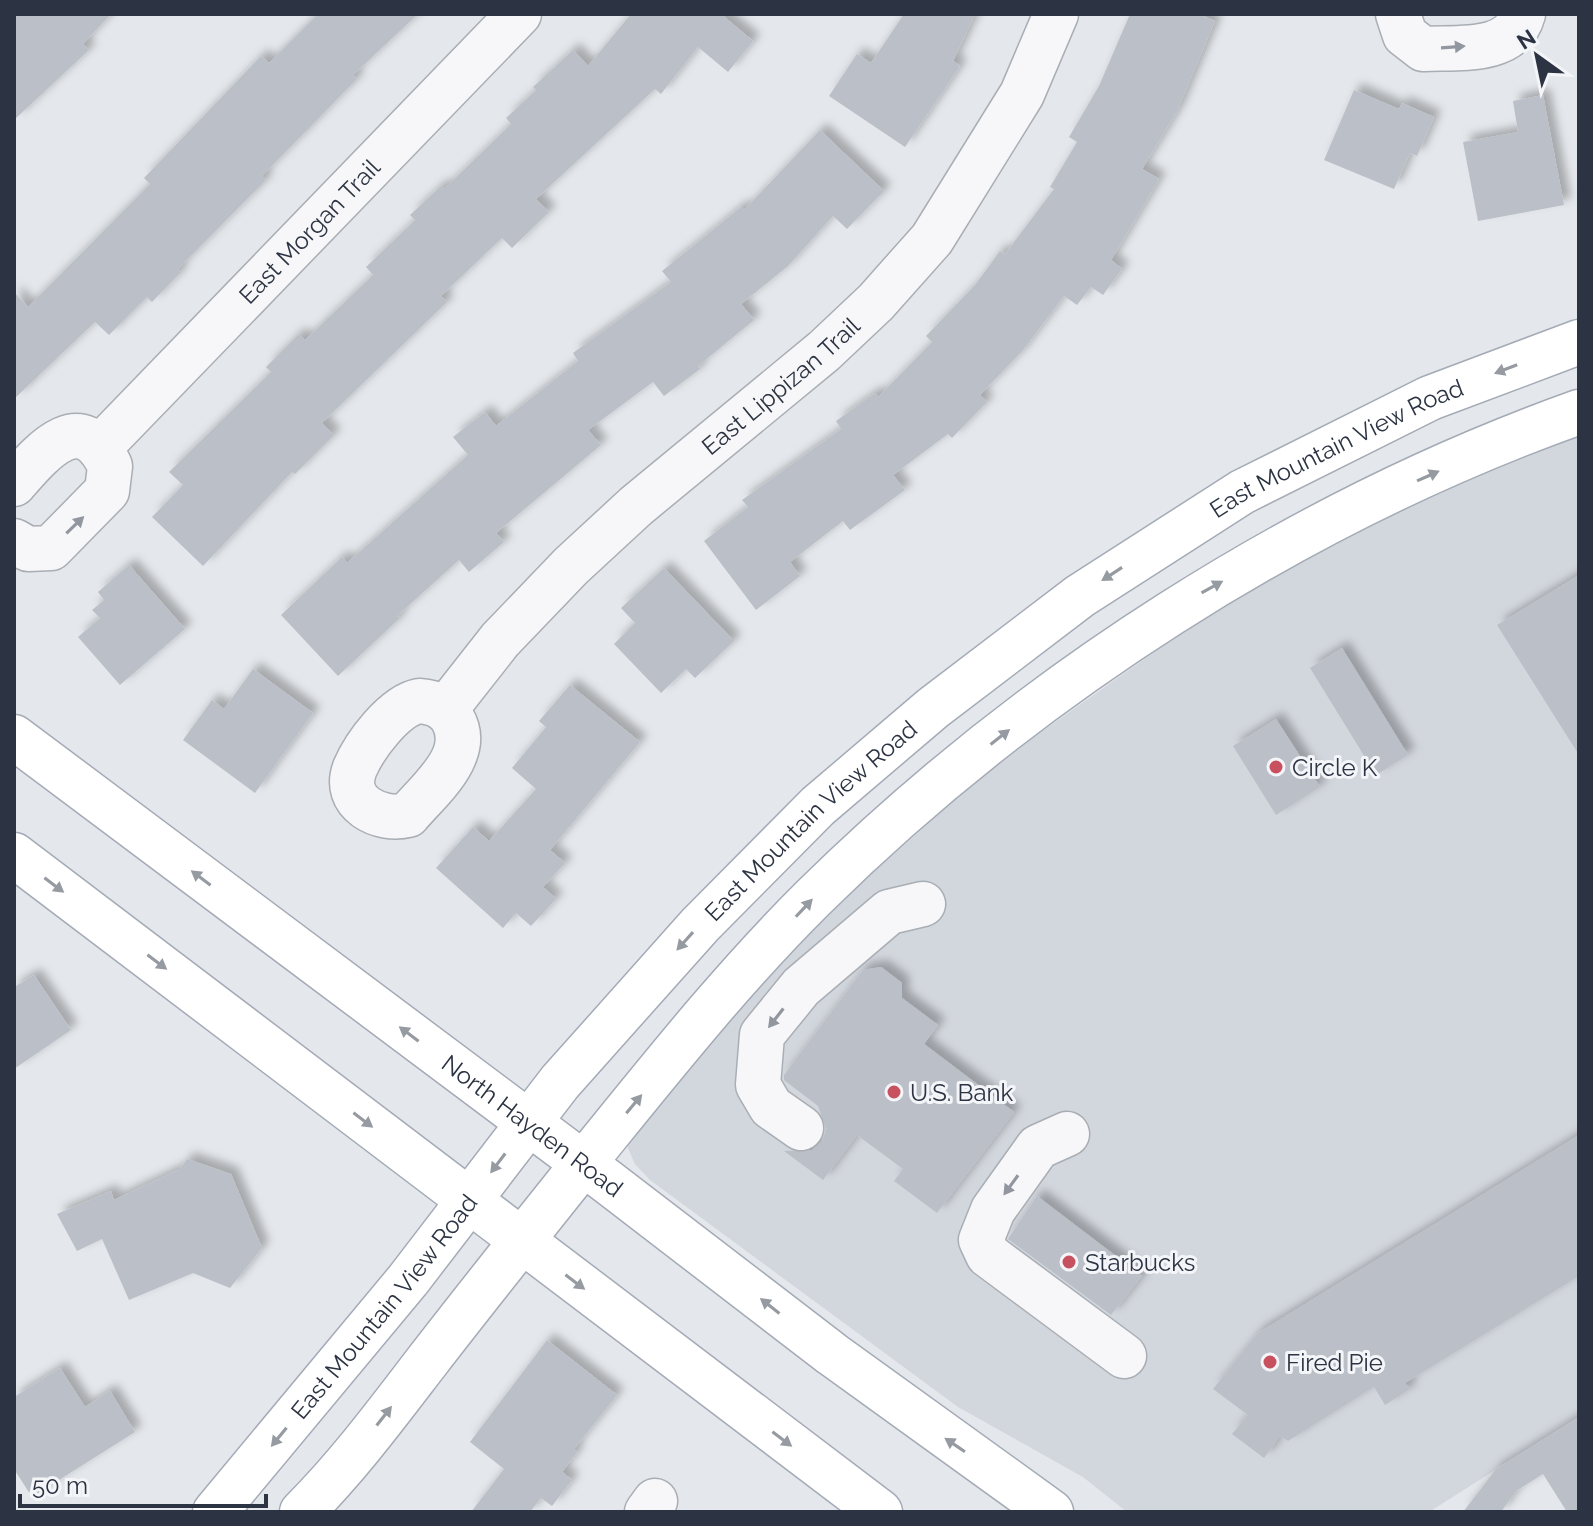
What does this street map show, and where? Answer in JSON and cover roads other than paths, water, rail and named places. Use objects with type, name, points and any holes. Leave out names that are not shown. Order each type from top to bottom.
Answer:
[{"type":"main road","name":"East Mountain View Road","points":[[215,1512],[408,1280],[528,1123],[700,925],[818,806],[933,708],[1080,596],[1242,492],[1430,398],[1579,342]]},
{"type":"main road","points":[[302,1512],[337,1478],[584,1164],[745,971],[813,898],[927,796],[1133,636],[1273,554],[1399,489],[1579,412]]},
{"type":"main road","name":"North Hayden Road","points":[[14,737],[584,1164],[844,1364],[1051,1512]]},
{"type":"main road","points":[[14,855],[880,1512]]},
{"type":"street","name":"East Morgan Trail","points":[[99,448],[519,14]]},
{"type":"street","name":"East Lippizan Trail","points":[[445,710],[500,640],[571,566],[636,506],[824,351],[876,302],[932,239],[1022,94],[1056,14]]},
{"type":"street","points":[[1398,14],[1405,35],[1423,49],[1503,42],[1520,24],[1523,14]]},
{"type":"street","points":[[14,484],[48,446],[62,438],[85,439],[99,448],[110,466],[111,479],[97,504],[51,548],[28,549],[14,541]]},
{"type":"street","points":[[801,1128],[771,1107],[758,1085],[762,1035],[801,987],[889,912],[923,904]]},
{"type":"street","points":[[1067,1134],[1038,1147],[993,1210],[981,1240],[988,1255],[1124,1356]]},
{"type":"place","name":"Circle K","points":[[1276,767]]},
{"type":"place","name":"U.S. Bank","points":[[894,1092]]},
{"type":"place","name":"Starbucks","points":[[1069,1262]]},
{"type":"place","name":"Fired Pie","points":[[1270,1362]]}]
